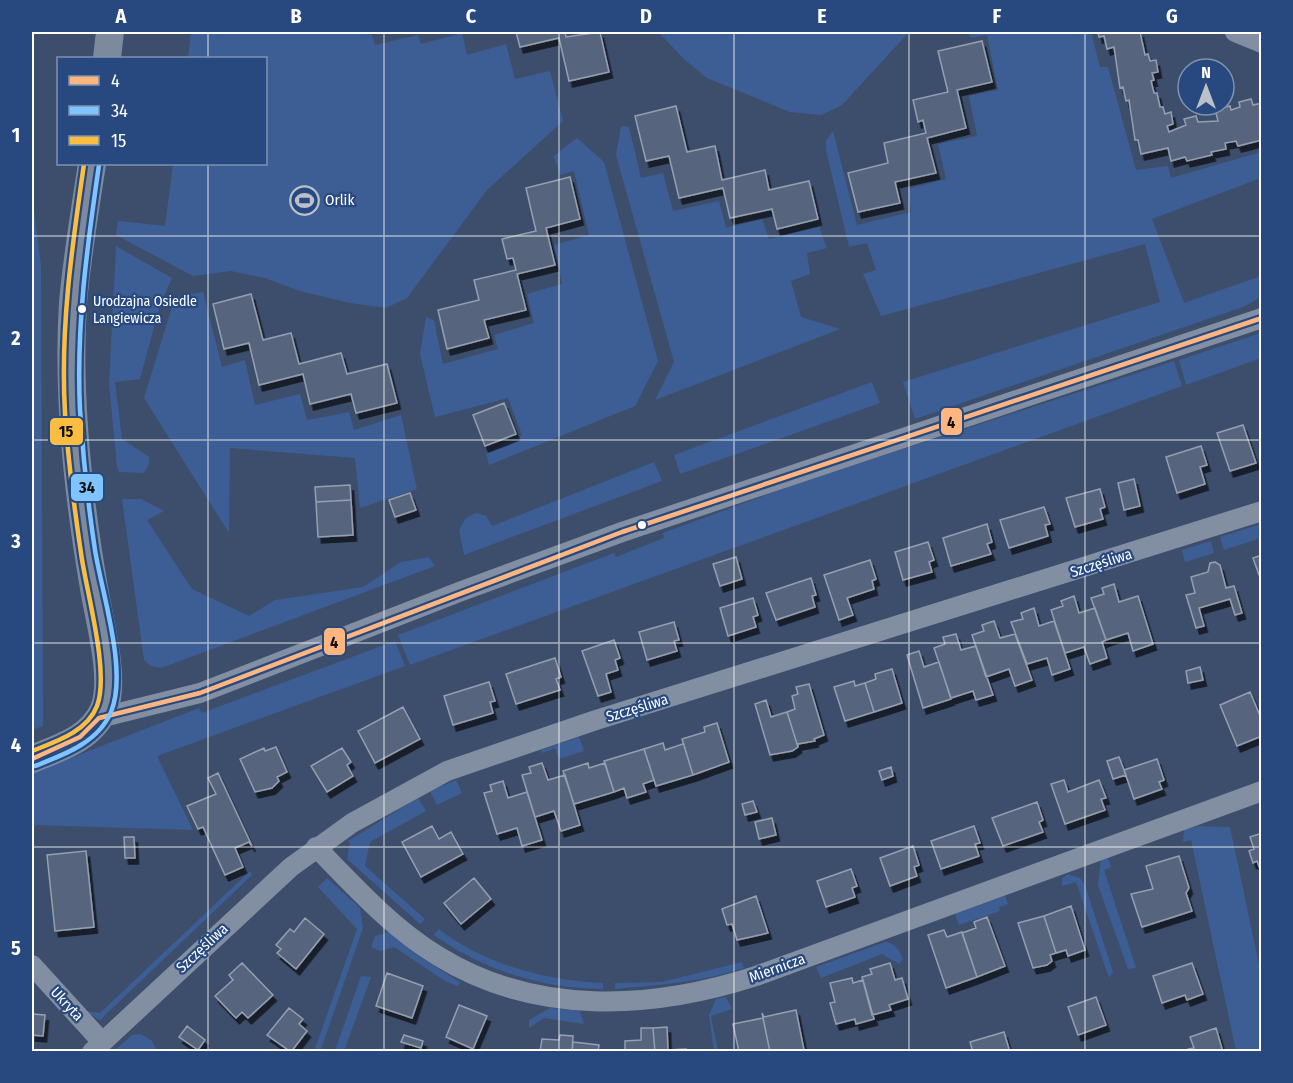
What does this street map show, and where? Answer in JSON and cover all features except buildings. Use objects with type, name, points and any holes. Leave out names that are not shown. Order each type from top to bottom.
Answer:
[{"type":"street","points":[[107,57],[110,32]]},
{"type":"street","points":[[1235,32],[1262,43]]},
{"type":"street","points":[[32,759],[75,741],[99,718],[107,697],[108,679],[91,574],[75,441],[72,369],[74,303],[92,165]]},
{"type":"street","points":[[99,718],[200,693],[459,592],[622,532],[1262,318]]},
{"type":"street","name":"Szczęśliwa","points":[[97,1047],[255,899],[316,847],[405,792],[481,758],[1262,511]]},
{"type":"street","name":"Miernicza","points":[[316,847],[383,913],[436,955],[463,970],[516,991],[560,1000],[640,1001],[697,992],[756,976],[1262,791]]},
{"type":"street","name":"Ukryta","points":[[32,965],[97,1047]]},
{"type":"shaded area","points":[[191,32],[371,32],[375,45],[418,35],[421,44],[462,33],[467,55],[506,44],[515,79],[550,71],[563,121],[487,190],[407,298],[386,308],[350,303],[300,291],[265,278],[231,271],[193,276],[116,235],[118,221],[165,226],[173,165],[267,165],[267,57],[188,57]]},
{"type":"shaded area","points":[[658,32],[909,32],[842,105],[821,115],[790,112],[707,78],[685,60]]},
{"type":"shaded area","points":[[968,32],[1091,32],[1100,67],[1108,67],[1136,170],[1168,166],[1171,178],[1261,152],[1261,178],[1152,219],[1184,303],[1261,276],[1261,297],[1243,307],[915,419],[903,382],[1160,302],[1145,244],[881,316],[863,274],[876,270],[867,243],[849,247],[826,150],[826,140],[833,131],[857,225],[911,212],[908,189],[946,179],[938,144],[977,136],[969,96],[998,90],[987,35],[971,38]]},
{"type":"shaded area","points":[[621,126],[629,127],[641,178],[663,173],[673,211],[719,201],[726,228],[762,219],[769,239],[819,227],[827,248],[807,253],[810,274],[791,281],[801,317],[840,329],[655,400],[674,362],[616,155]]},
{"type":"shaded area","points":[[577,138],[604,162],[658,361],[635,406],[489,465],[486,453],[522,435],[508,398],[435,417],[420,354],[426,317],[434,320],[443,364],[498,349],[494,335],[534,323],[527,294],[562,284],[554,245],[589,235],[574,171],[560,175],[554,156]]},
{"type":"shaded area","points":[[32,193],[41,266],[43,726],[32,730]]},
{"type":"shaded area","points":[[116,246],[172,278],[160,305],[140,379],[115,382],[122,439],[149,457],[149,464],[144,473],[119,472],[117,467],[109,383]]},
{"type":"shaded area","points":[[203,292],[222,367],[245,360],[255,405],[300,394],[307,420],[349,412],[354,430],[401,415],[417,489],[360,508],[355,458],[230,448],[229,533],[144,398],[172,307],[179,296]]},
{"type":"shaded area","points":[[1261,333],[1261,358],[1186,385],[1179,360]]},
{"type":"shaded area","points":[[1174,361],[1182,386],[410,665],[398,635],[614,553],[616,557],[664,538],[663,533],[796,484]]},
{"type":"shaded area","points":[[872,382],[880,403],[680,474],[674,455]]},
{"type":"shaded area","points":[[654,462],[662,481],[464,555],[459,530],[466,518],[476,513],[486,516],[492,526]]},
{"type":"shaded area","points":[[122,499],[141,499],[164,511],[147,520],[192,589],[249,616],[275,600],[363,587],[401,562],[429,557],[435,566],[161,668],[151,666],[144,660]]},
{"type":"shaded area","points":[[1261,524],[1261,538],[1224,550],[1220,537]]},
{"type":"shaded area","points":[[1211,541],[1214,553],[1185,562],[1182,550]]},
{"type":"shaded area","points":[[395,641],[405,666],[157,756],[193,830],[36,825],[32,829],[32,773],[199,708],[202,713]]},
{"type":"shaded area","points":[[579,737],[584,751],[559,759],[555,748],[542,753],[541,750]]},
{"type":"shaded area","points":[[456,780],[462,793],[437,805],[430,791]]},
{"type":"shaded area","points":[[418,798],[426,811],[370,842],[365,866],[425,919],[420,924],[347,859],[350,843],[348,841]]},
{"type":"shaded area","points":[[1197,826],[1230,827],[1261,974],[1261,1051],[1236,1051],[1191,840],[1183,842],[1184,830]]},
{"type":"shaded area","points":[[1108,858],[1111,867],[1104,870],[1136,968],[1128,969],[1098,885],[1101,860]]},
{"type":"shaded area","points":[[250,871],[252,875],[100,1020],[84,1011],[100,1013]]},
{"type":"shaded area","points":[[1068,874],[1080,878],[1085,885],[1113,972],[1109,978],[1076,882],[1062,886],[1062,878]]},
{"type":"shaded area","points":[[327,878],[360,908],[363,928],[321,1049],[315,1049],[357,929],[318,887]]},
{"type":"shaded area","points":[[1005,896],[1008,904],[999,907],[1000,911],[959,925],[955,914]]},
{"type":"shaded area","points":[[439,929],[475,952],[495,961],[560,979],[603,983],[603,989],[536,981],[494,968],[453,948],[434,935]]},
{"type":"shaded area","points":[[389,932],[418,956],[460,982],[458,986],[445,981],[394,947],[380,951],[371,947],[375,936]]},
{"type":"shaded area","points":[[885,942],[891,943],[898,950],[903,959],[899,964],[882,954],[821,978],[816,967]]},
{"type":"shaded area","points":[[742,962],[744,968],[712,977],[615,989],[615,983],[662,982]]},
{"type":"shaded area","points":[[361,976],[371,977],[344,1051],[335,1051]]},
{"type":"shaded area","points":[[726,997],[732,1009],[711,1016],[718,1051],[714,1051],[709,1015],[716,999]]},
{"type":"shaded area","points":[[550,1008],[580,1011],[584,1024],[544,1018],[529,1028],[529,1020]]},
{"type":"shaded area","points":[[141,1034],[152,1041],[157,1051],[114,1051],[132,1035]]},
{"type":"transit line","name":"15","points":[[32,751],[69,735],[86,723],[97,706],[100,691],[99,653],[81,553],[72,483],[66,431],[64,381],[68,288],[84,165]]},
{"type":"transit line","name":"34","points":[[35,766],[89,740],[105,723],[111,712],[115,695],[117,676],[115,654],[92,533],[79,379],[81,318],[99,165]]},
{"type":"transit line","name":"4","points":[[32,759],[80,737],[99,718],[200,693],[622,532],[1262,318]]},
{"type":"place","name":"Orlik","points":[[304,200]]},
{"type":"place","name":"Urodzajna Osiedle Langiewicza","points":[[82,309]]}]
